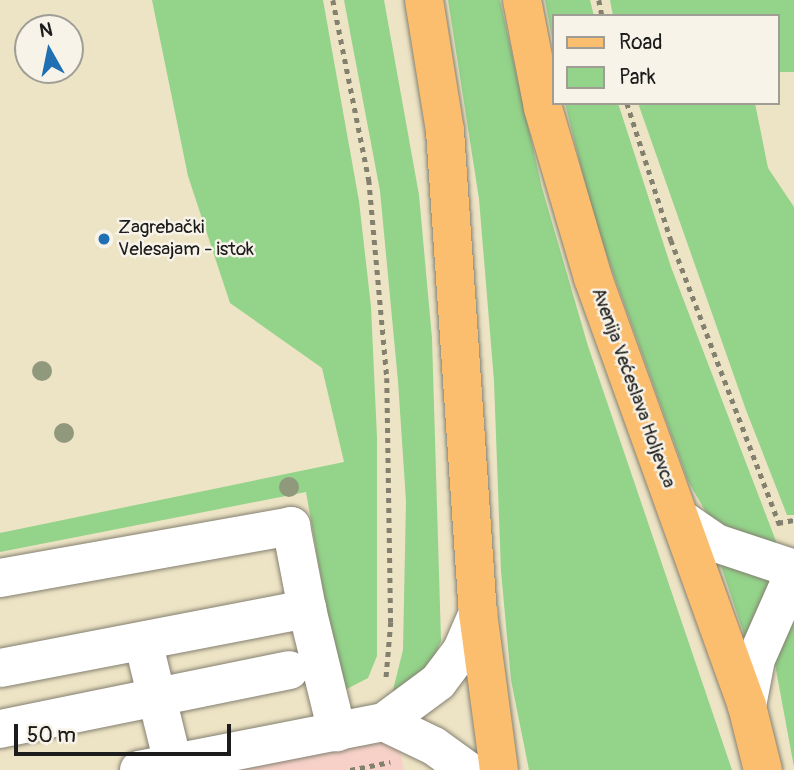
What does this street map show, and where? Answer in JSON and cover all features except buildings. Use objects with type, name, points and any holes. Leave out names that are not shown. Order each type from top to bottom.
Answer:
[{"type":"main road","points":[[424,0],[445,131],[478,613],[499,770]]},
{"type":"main road","name":"Avenija Većeslava Holjevca","points":[[522,0],[543,108],[593,278],[747,706],[763,770]]},
{"type":"street","points":[[681,519],[716,543],[794,571],[756,659],[747,706]]},
{"type":"street","points":[[0,578],[291,526],[307,609],[337,732]]},
{"type":"street","points":[[0,668],[307,609]]},
{"type":"street","points":[[143,641],[158,697],[156,767],[337,732],[385,704],[438,682],[461,652],[478,613]]},
{"type":"street","points":[[0,729],[289,670]]},
{"type":"street","points":[[385,704],[467,770]]},
{"type":"path","points":[[333,0],[369,180],[387,378],[391,622],[385,704]]},
{"type":"path","points":[[628,105],[671,240],[784,532]]},
{"type":"path","points":[[779,523],[794,520]]},
{"type":"path","points":[[350,770],[392,762]]},
{"type":"shaded area","points":[[397,732],[404,770],[210,770]]},
{"type":"green space","points":[[152,0],[323,0],[359,201],[371,307],[377,438],[377,656],[368,678],[341,692],[306,492],[0,552],[0,533],[344,462],[322,368],[230,303],[188,176]]},
{"type":"green space","points":[[344,0],[384,0],[419,195],[432,338],[441,641],[432,663],[391,698],[403,650],[406,501],[398,381],[380,191]]},
{"type":"green space","points":[[448,0],[500,0],[542,188],[588,346],[732,770],[529,770],[511,680],[501,571],[494,381],[479,199]]},
{"type":"green space","points":[[545,0],[590,0],[594,14],[552,14],[552,38]]},
{"type":"green space","points":[[610,0],[794,0],[794,72],[780,72],[780,14],[613,14]]},
{"type":"green space","points":[[565,105],[619,105],[671,267],[779,549],[747,544],[707,514],[688,481],[594,220]]},
{"type":"green space","points":[[639,105],[755,105],[768,168],[794,207],[794,515],[787,515],[746,410]]},
{"type":"green space","points":[[719,560],[776,570],[747,643]]},
{"type":"green space","points":[[794,605],[794,767],[774,659]]},
{"type":"place","name":"Zagrebački Velesajam - istok","points":[[104,239]]}]
